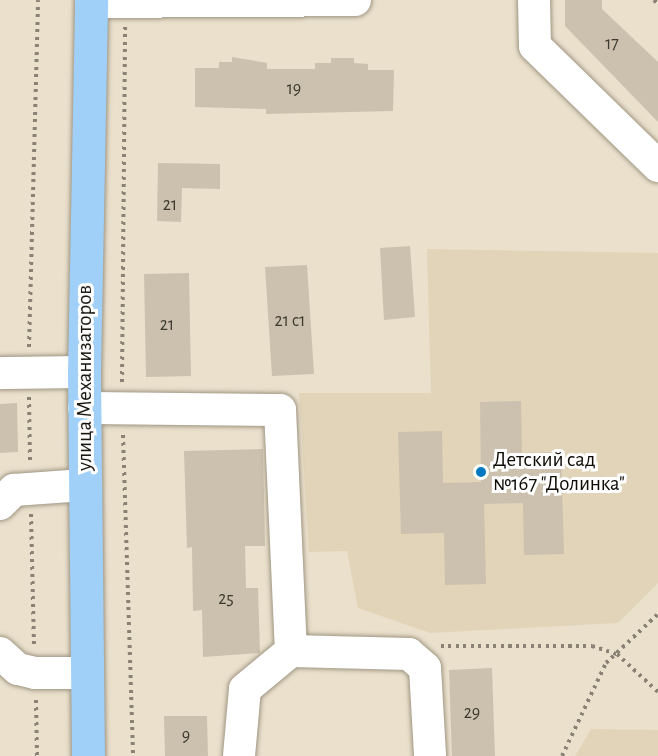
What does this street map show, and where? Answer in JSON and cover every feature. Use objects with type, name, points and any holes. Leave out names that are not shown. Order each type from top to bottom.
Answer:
[{"type":"main road","name":"улица Механизаторов","points":[[88,756],[85,673],[84,372],[91,1]]},
{"type":"lane","points":[[91,1],[355,0]]},
{"type":"lane","points":[[534,0],[535,46],[658,166]]},
{"type":"lane","points":[[0,373],[84,372]]},
{"type":"lane","points":[[84,408],[280,410],[291,651]]},
{"type":"lane","points":[[0,504],[14,490],[84,486]]},
{"type":"lane","points":[[239,756],[245,689],[291,651],[409,654],[425,668],[430,756]]},
{"type":"lane","points":[[0,653],[18,669],[35,673],[85,673]]},
{"type":"path","points":[[654,0],[658,3]]},
{"type":"path","points":[[132,2],[122,409],[133,756]]},
{"type":"path","points":[[562,756],[606,663],[658,614]]},
{"type":"path","points":[[409,654],[432,646],[592,646],[617,654],[658,692]]},
{"type":"shaded area","name":"Детский сад №167 \"Долинка\"","points":[[427,249],[658,253],[658,583],[618,623],[430,633],[358,608],[347,551],[309,552],[299,393],[431,393]]},
{"type":"shaded area","points":[[591,729],[658,730],[658,756],[575,756]]},
{"type":"building","points":[[565,0],[602,0],[602,9],[658,62],[658,122],[565,26]]},
{"type":"building","points":[[232,57],[267,63],[267,69],[315,69],[315,63],[331,63],[331,58],[354,58],[354,63],[368,64],[368,70],[394,70],[393,111],[266,114],[266,109],[195,107],[195,68],[219,68],[219,62],[232,62]]},
{"type":"building","points":[[158,163],[220,164],[220,189],[182,188],[181,222],[157,221]]},
{"type":"building","points":[[410,246],[415,317],[384,320],[380,248]]},
{"type":"building","points":[[307,265],[314,374],[272,376],[265,267]]},
{"type":"building","points":[[189,273],[191,376],[146,377],[144,274]]},
{"type":"building","points":[[521,401],[522,453],[561,452],[564,554],[524,555],[523,503],[484,504],[486,584],[445,585],[444,533],[401,534],[398,432],[442,431],[443,483],[481,482],[480,402]]},
{"type":"building","points":[[17,403],[18,452],[0,453],[0,404]]},
{"type":"building","points":[[263,449],[265,546],[245,546],[246,588],[258,588],[260,653],[203,657],[202,610],[193,611],[192,547],[187,548],[184,451]]},
{"type":"building","points":[[492,668],[495,756],[452,756],[449,670]]},
{"type":"building","points":[[164,716],[207,716],[208,756],[165,756]]},
{"type":"place","name":"Детский сад №167 \"Долинка\"","points":[[481,472]]}]
